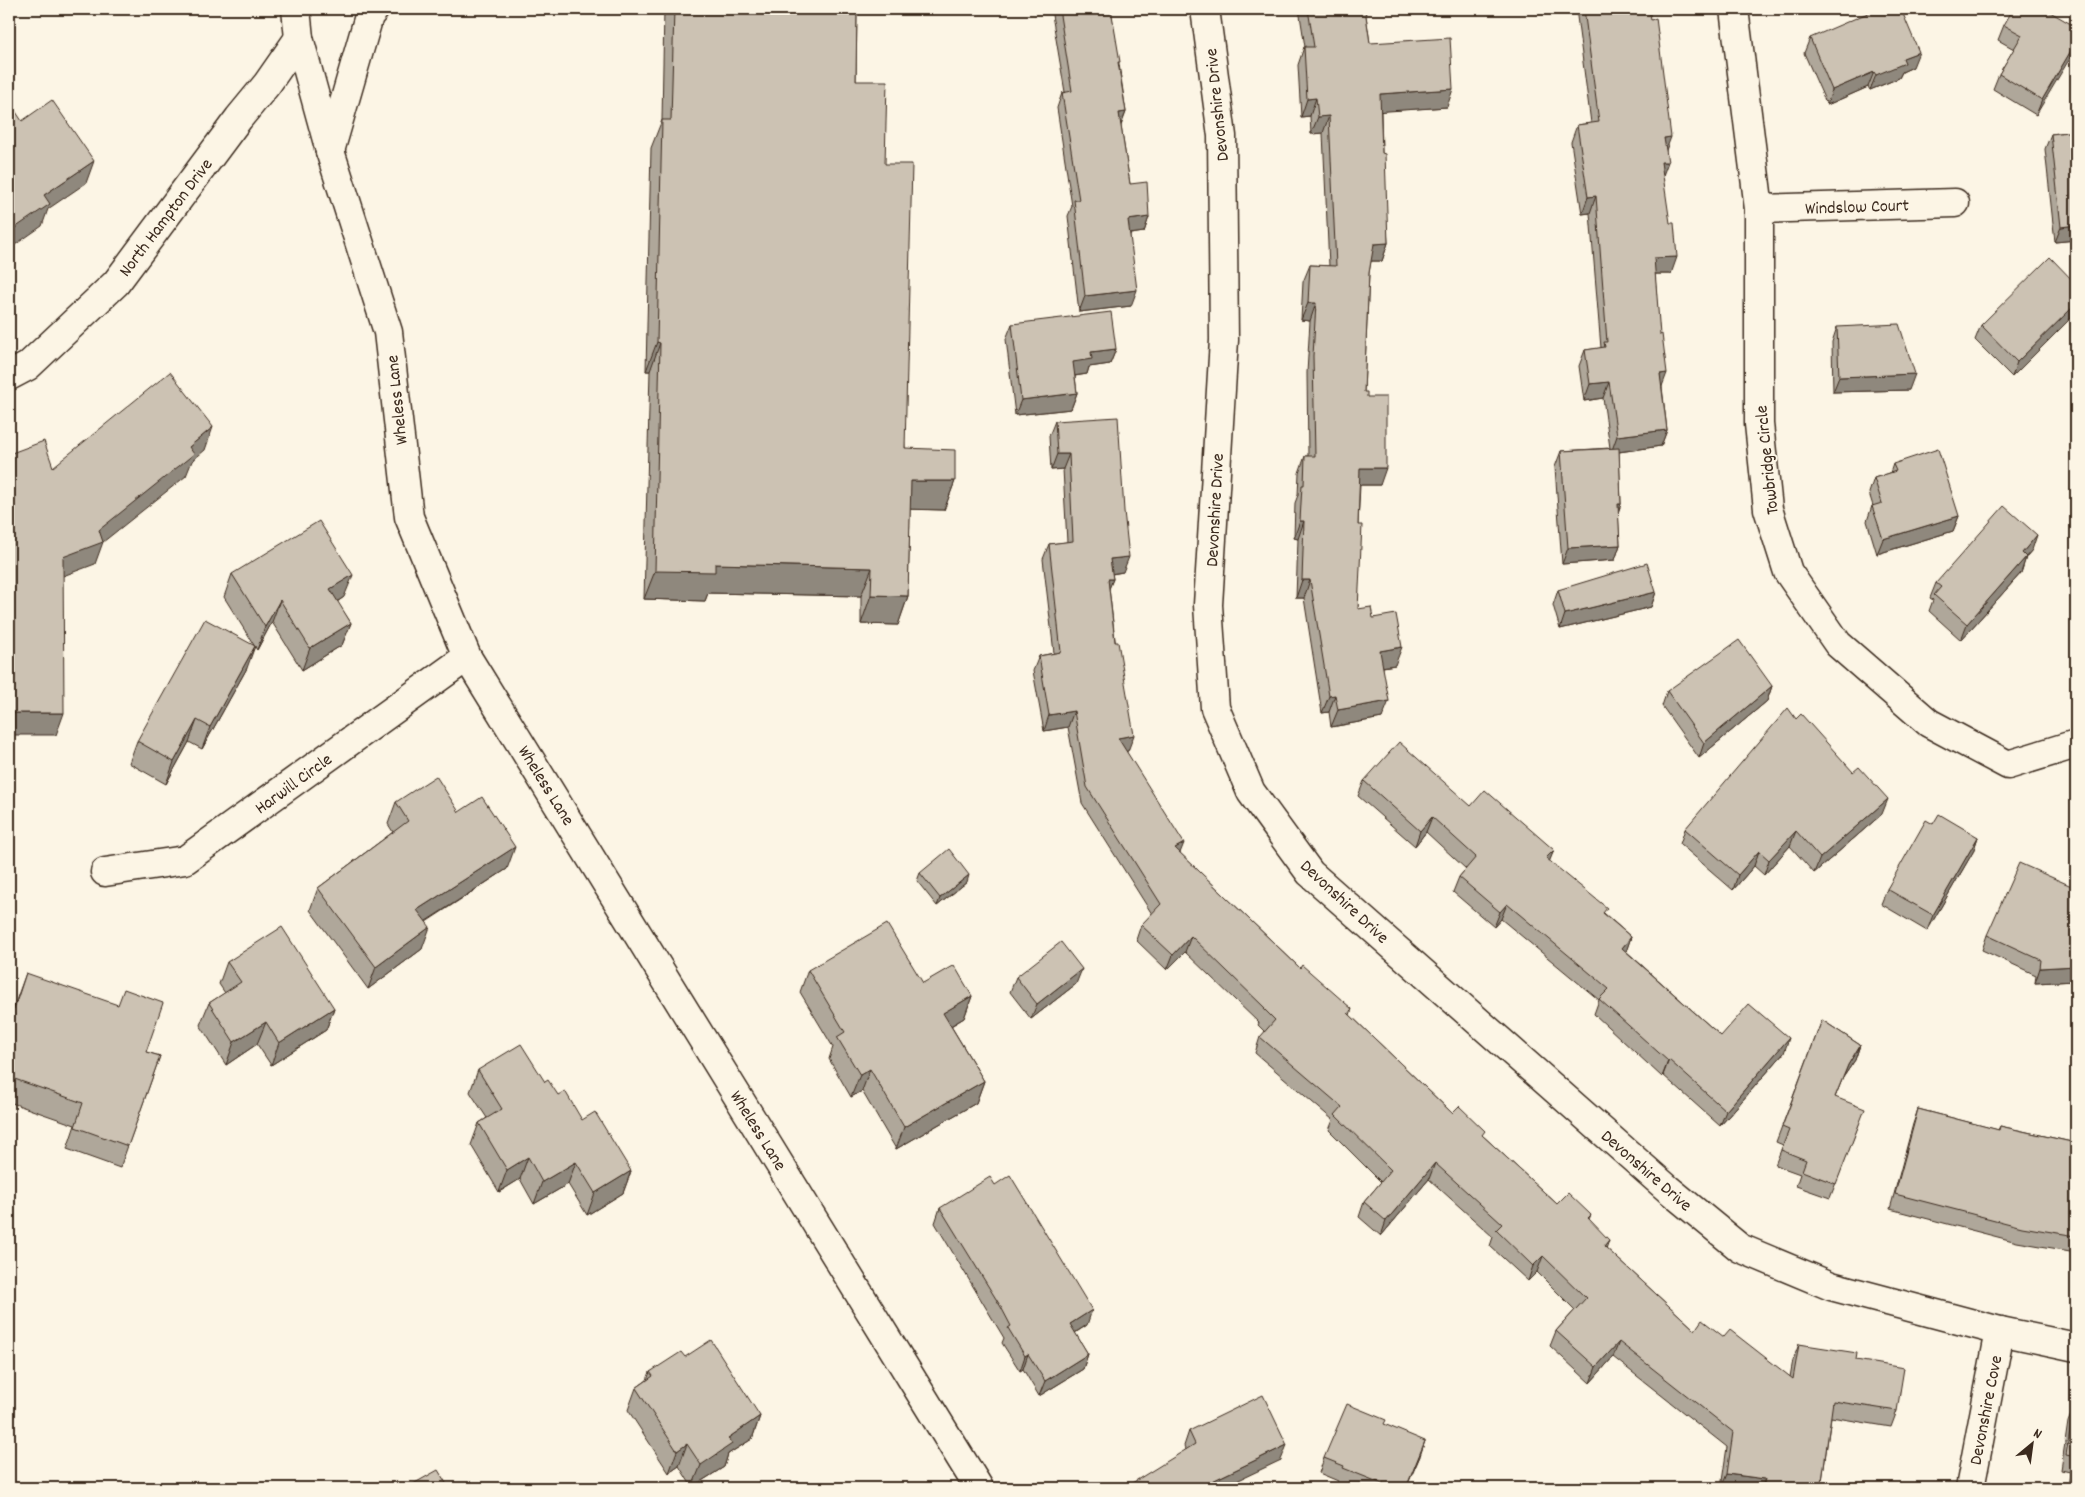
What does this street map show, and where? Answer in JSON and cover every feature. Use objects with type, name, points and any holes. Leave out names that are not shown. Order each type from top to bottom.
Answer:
[{"type":"street","name":"Wheless Lane","points":[[296,9],[300,38],[330,151],[388,332],[409,517],[468,657],[979,1488]]},
{"type":"street","points":[[330,151],[369,16],[375,9]]},
{"type":"street","name":"Devonshire Drive","points":[[1205,9],[1222,136],[1224,330],[1208,605],[1215,708],[1251,792],[1310,873],[1668,1189],[1740,1248],[1831,1286],[2000,1331],[2076,1347]]},
{"type":"street","name":"Towbridge Circle","points":[[1734,9],[1759,209],[1759,424],[1768,509],[1788,572],[1838,644],[1929,723],[2008,766],[2076,744]]},
{"type":"street","name":"North Hampton Drive","points":[[9,376],[28,366],[116,283],[300,38]]},
{"type":"street","name":"Windslow Court","points":[[1759,209],[1955,202]]},
{"type":"street","name":"Harwill Circle","points":[[105,872],[185,860],[468,657]]},
{"type":"street","name":"Devonshire Cove","points":[[1970,1488],[2000,1331]]},
{"type":"building","points":[[674,9],[857,9],[856,81],[887,81],[885,164],[912,164],[905,448],[955,450],[955,481],[911,481],[908,596],[871,595],[872,568],[715,564],[715,572],[655,571],[660,343],[657,342],[662,120],[671,120]]},
{"type":"building","points":[[1059,9],[1111,9],[1126,112],[1119,113],[1130,184],[1147,182],[1149,217],[1128,220],[1137,290],[1085,296],[1074,200],[1079,200],[1062,93],[1072,91]]},
{"type":"building","points":[[1308,9],[1365,9],[1370,43],[1450,38],[1453,89],[1380,94],[1382,153],[1385,154],[1388,243],[1374,244],[1369,273],[1364,392],[1367,392],[1367,397],[1386,397],[1386,468],[1360,468],[1358,525],[1362,525],[1358,609],[1371,607],[1373,618],[1396,614],[1402,647],[1380,651],[1389,701],[1338,710],[1335,695],[1329,696],[1310,580],[1302,580],[1304,521],[1300,521],[1305,456],[1315,456],[1313,356],[1316,303],[1308,303],[1310,265],[1336,266],[1329,116],[1318,117],[1316,98],[1307,99],[1304,47],[1314,47]]},
{"type":"building","points":[[1584,9],[1649,9],[1651,20],[1656,18],[1671,137],[1664,138],[1668,162],[1661,162],[1670,223],[1674,223],[1677,257],[1654,258],[1660,335],[1662,334],[1667,373],[1660,374],[1667,430],[1617,436],[1609,382],[1590,384],[1585,350],[1605,347],[1604,342],[1607,342],[1596,196],[1588,197],[1577,125],[1599,122]]},
{"type":"building","points":[[1877,9],[1901,9],[1919,52],[1903,58],[1905,63],[1876,75],[1874,72],[1832,90],[1810,38]]},
{"type":"building","points":[[2013,9],[2045,9],[2076,27],[2076,42],[2042,100],[1999,74],[2022,35],[2004,25]]},
{"type":"building","points":[[52,100],[94,161],[44,195],[50,204],[9,232],[9,112],[14,109],[22,121]]},
{"type":"building","points":[[2076,131],[2076,225],[2061,227],[2051,134]]},
{"type":"building","points":[[2050,257],[2076,284],[2076,304],[2017,362],[1981,325]]},
{"type":"building","points":[[1111,312],[1116,349],[1091,352],[1092,359],[1073,362],[1077,393],[1021,400],[1012,324]]},
{"type":"building","points":[[1899,324],[1915,374],[1839,377],[1837,327]]},
{"type":"building","points":[[170,372],[213,427],[189,447],[194,454],[99,530],[103,542],[63,557],[64,713],[9,713],[9,454],[44,441],[53,467]]},
{"type":"building","points":[[1118,417],[1129,557],[1110,559],[1113,579],[1108,579],[1115,642],[1118,642],[1134,735],[1118,738],[1184,843],[1175,848],[1300,968],[1302,965],[1352,1009],[1348,1013],[1452,1113],[1459,1106],[1485,1131],[1482,1135],[1557,1204],[1568,1193],[1591,1215],[1588,1218],[1609,1240],[1604,1246],[1695,1330],[1702,1320],[1724,1337],[1730,1330],[1793,1379],[1799,1344],[1857,1353],[1856,1360],[1904,1368],[1897,1411],[1833,1401],[1821,1488],[1763,1488],[1765,1479],[1727,1474],[1733,1432],[1619,1342],[1596,1367],[1556,1331],[1586,1298],[1543,1256],[1533,1266],[1496,1230],[1502,1224],[1435,1163],[1386,1221],[1364,1202],[1391,1170],[1335,1115],[1342,1107],[1260,1037],[1275,1020],[1191,936],[1173,955],[1141,925],[1161,904],[1087,787],[1074,711],[1049,715],[1039,656],[1061,652],[1049,544],[1073,541],[1069,454],[1057,454],[1055,421]]},
{"type":"building","points":[[1619,448],[1621,504],[1618,504],[1620,545],[1568,548],[1561,451]]},
{"type":"building","points":[[1938,449],[1959,516],[1883,539],[1872,506],[1882,503],[1874,478],[1896,471],[1893,464]]},
{"type":"building","points":[[2004,506],[2037,535],[2022,553],[2026,557],[1967,624],[1934,595],[1941,587],[1936,583]]},
{"type":"building","points":[[319,521],[353,575],[330,589],[351,623],[310,648],[280,600],[265,627],[232,574]]},
{"type":"building","points":[[1647,563],[1656,592],[1565,614],[1558,590]]},
{"type":"building","points":[[205,619],[255,646],[210,727],[197,720],[174,762],[137,741]]},
{"type":"building","points":[[1739,640],[1772,686],[1704,743],[1667,691]]},
{"type":"building","points":[[1788,708],[1796,719],[1801,714],[1853,772],[1859,767],[1888,799],[1820,858],[1796,831],[1769,860],[1759,851],[1738,875],[1685,829]]},
{"type":"building","points":[[1399,742],[1471,806],[1485,790],[1554,850],[1546,858],[1607,908],[1603,913],[1631,937],[1622,948],[1721,1036],[1749,1004],[1789,1038],[1726,1111],[1599,999],[1609,989],[1507,904],[1500,912],[1459,877],[1476,857],[1432,817],[1420,831],[1364,781]]},
{"type":"building","points":[[436,776],[459,812],[482,797],[515,847],[417,910],[430,927],[376,967],[318,888],[408,821],[396,802]]},
{"type":"building","points":[[1939,814],[1978,837],[1933,915],[1887,889],[1926,820],[1933,824]]},
{"type":"building","points":[[949,849],[969,875],[940,898],[920,873]]},
{"type":"building","points":[[2019,863],[2076,888],[2076,966],[2040,968],[2041,960],[1987,935]]},
{"type":"building","points":[[887,924],[923,983],[954,965],[972,996],[943,1013],[984,1081],[904,1127],[870,1069],[860,1075],[837,1037],[845,1032],[808,970]]},
{"type":"building","points":[[282,927],[334,1008],[279,1043],[266,1022],[234,1042],[209,1003],[241,982],[227,962]]},
{"type":"building","points":[[1061,942],[1082,969],[1037,1004],[1016,977]]},
{"type":"building","points":[[26,973],[118,1005],[124,989],[163,1003],[146,1052],[160,1056],[128,1146],[75,1127],[83,1103],[9,1077],[9,1008],[14,1009]]},
{"type":"building","points":[[1822,1020],[1860,1045],[1848,1065],[1835,1097],[1865,1109],[1836,1184],[1802,1171],[1806,1160],[1781,1150],[1789,1130],[1782,1127]]},
{"type":"building","points":[[521,1044],[545,1082],[548,1080],[558,1095],[565,1091],[582,1120],[595,1112],[631,1171],[595,1193],[576,1162],[542,1182],[528,1157],[507,1170],[479,1123],[502,1109],[478,1070]]},
{"type":"building","points":[[1918,1109],[1999,1130],[2000,1126],[2076,1143],[2076,1236],[2022,1227],[1895,1194]]},
{"type":"building","points":[[1010,1175],[1092,1310],[1070,1324],[1088,1354],[1045,1381],[1028,1354],[1025,1356],[1008,1328],[1011,1326],[1001,1307],[940,1208],[990,1177],[995,1185]]},
{"type":"building","points":[[711,1340],[760,1416],[728,1438],[732,1444],[701,1465],[687,1444],[677,1451],[636,1388],[653,1376],[650,1372],[681,1352],[685,1357]]},
{"type":"building","points":[[1263,1395],[1287,1445],[1202,1486],[1204,1488],[1124,1488],[1195,1444],[1189,1431]]},
{"type":"building","points":[[1347,1404],[1386,1420],[1384,1424],[1425,1441],[1406,1488],[1393,1488],[1343,1468],[1344,1466],[1324,1458]]},
{"type":"building","points":[[2074,1407],[2076,1407],[2076,1457],[2066,1455]]},
{"type":"building","points":[[2076,1457],[2076,1488],[2072,1488]]},
{"type":"building","points":[[438,1470],[449,1488],[406,1488]]}]
